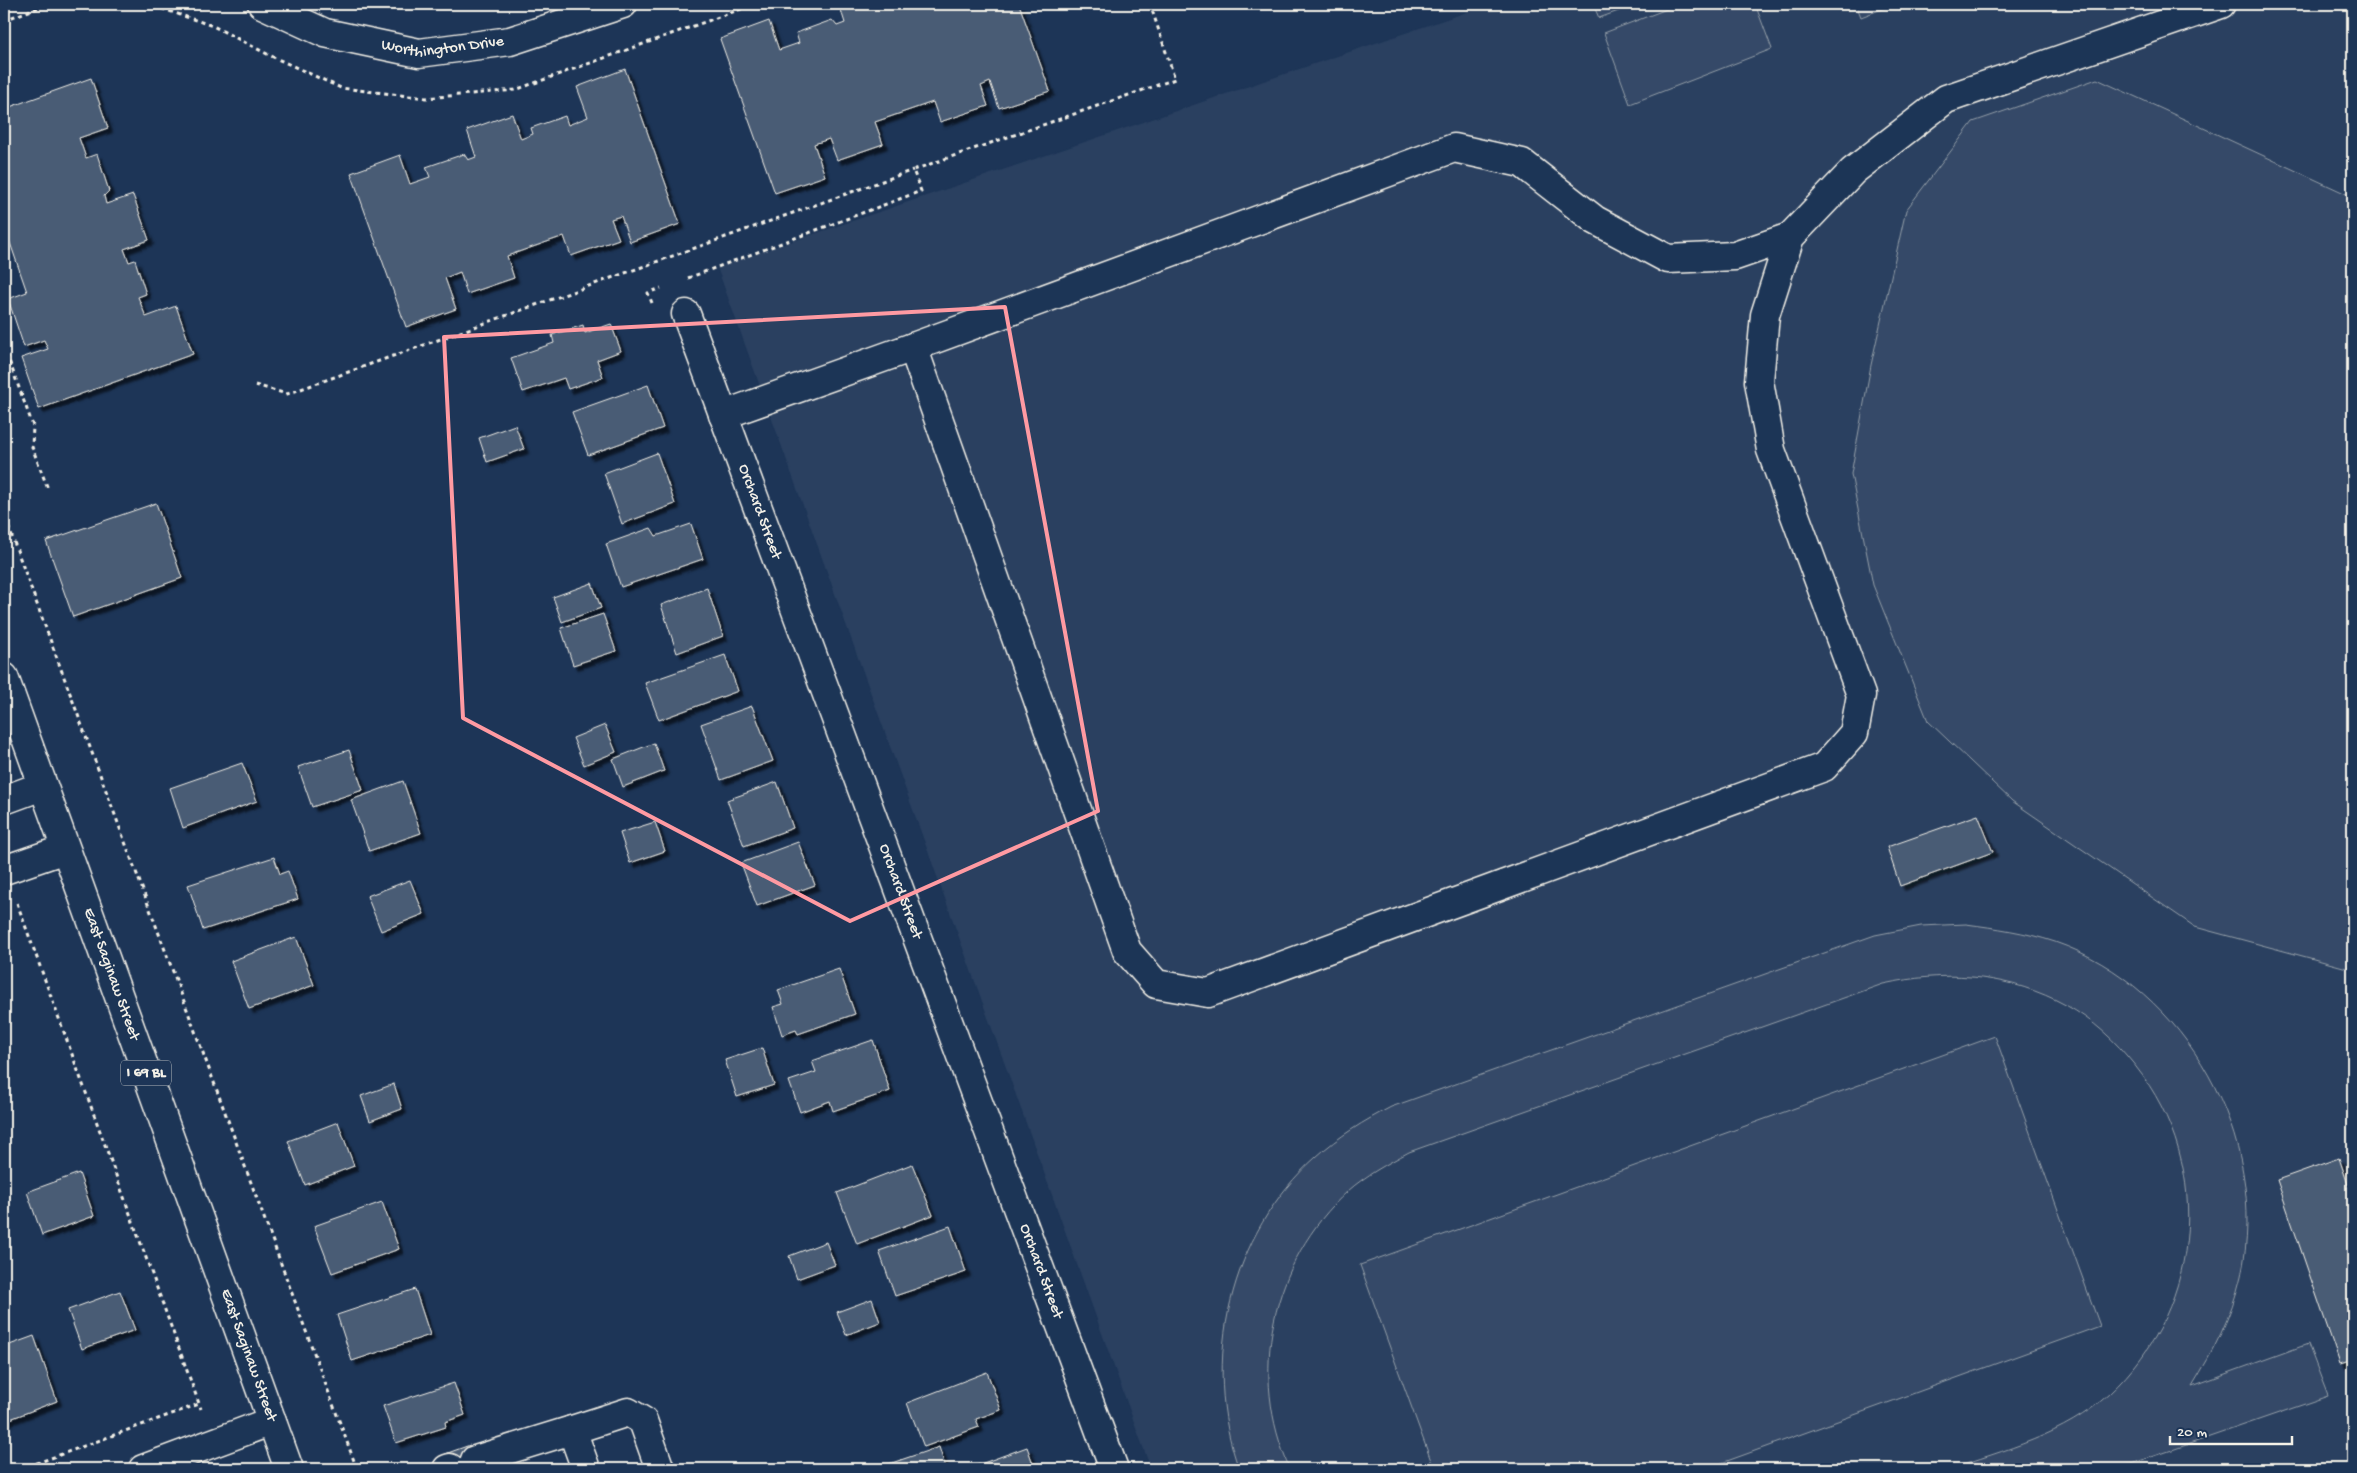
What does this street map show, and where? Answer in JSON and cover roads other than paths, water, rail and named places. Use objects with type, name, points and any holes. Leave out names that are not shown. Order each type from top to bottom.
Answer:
[{"type":"street","name":"Worthington Drive","points":[[262,4],[324,33],[419,53],[510,41],[623,4]]},
{"type":"street","points":[[723,415],[1454,148],[1522,163],[1595,220],[1668,259],[1735,256],[1790,236],[1853,171],[1946,99],[2221,4]]},
{"type":"street","points":[[913,347],[1127,951],[1156,984],[1208,993],[1824,767],[1854,733],[1861,695],[1771,450],[1759,381],[1765,314],[1790,236]]},
{"type":"street","name":"Orchard Street","points":[[686,314],[1114,1469]]},
{"type":"street","name":"East Saginaw Street","points":[[4,677],[289,1469]]},
{"type":"street","points":[[4,800],[42,786]]},
{"type":"street","points":[[4,870],[65,849]]},
{"type":"street","points":[[475,1460],[628,1412],[643,1421],[660,1469]]},
{"type":"street","points":[[144,1469],[272,1422]]},
{"type":"street","points":[[572,1430],[586,1469]]}]
